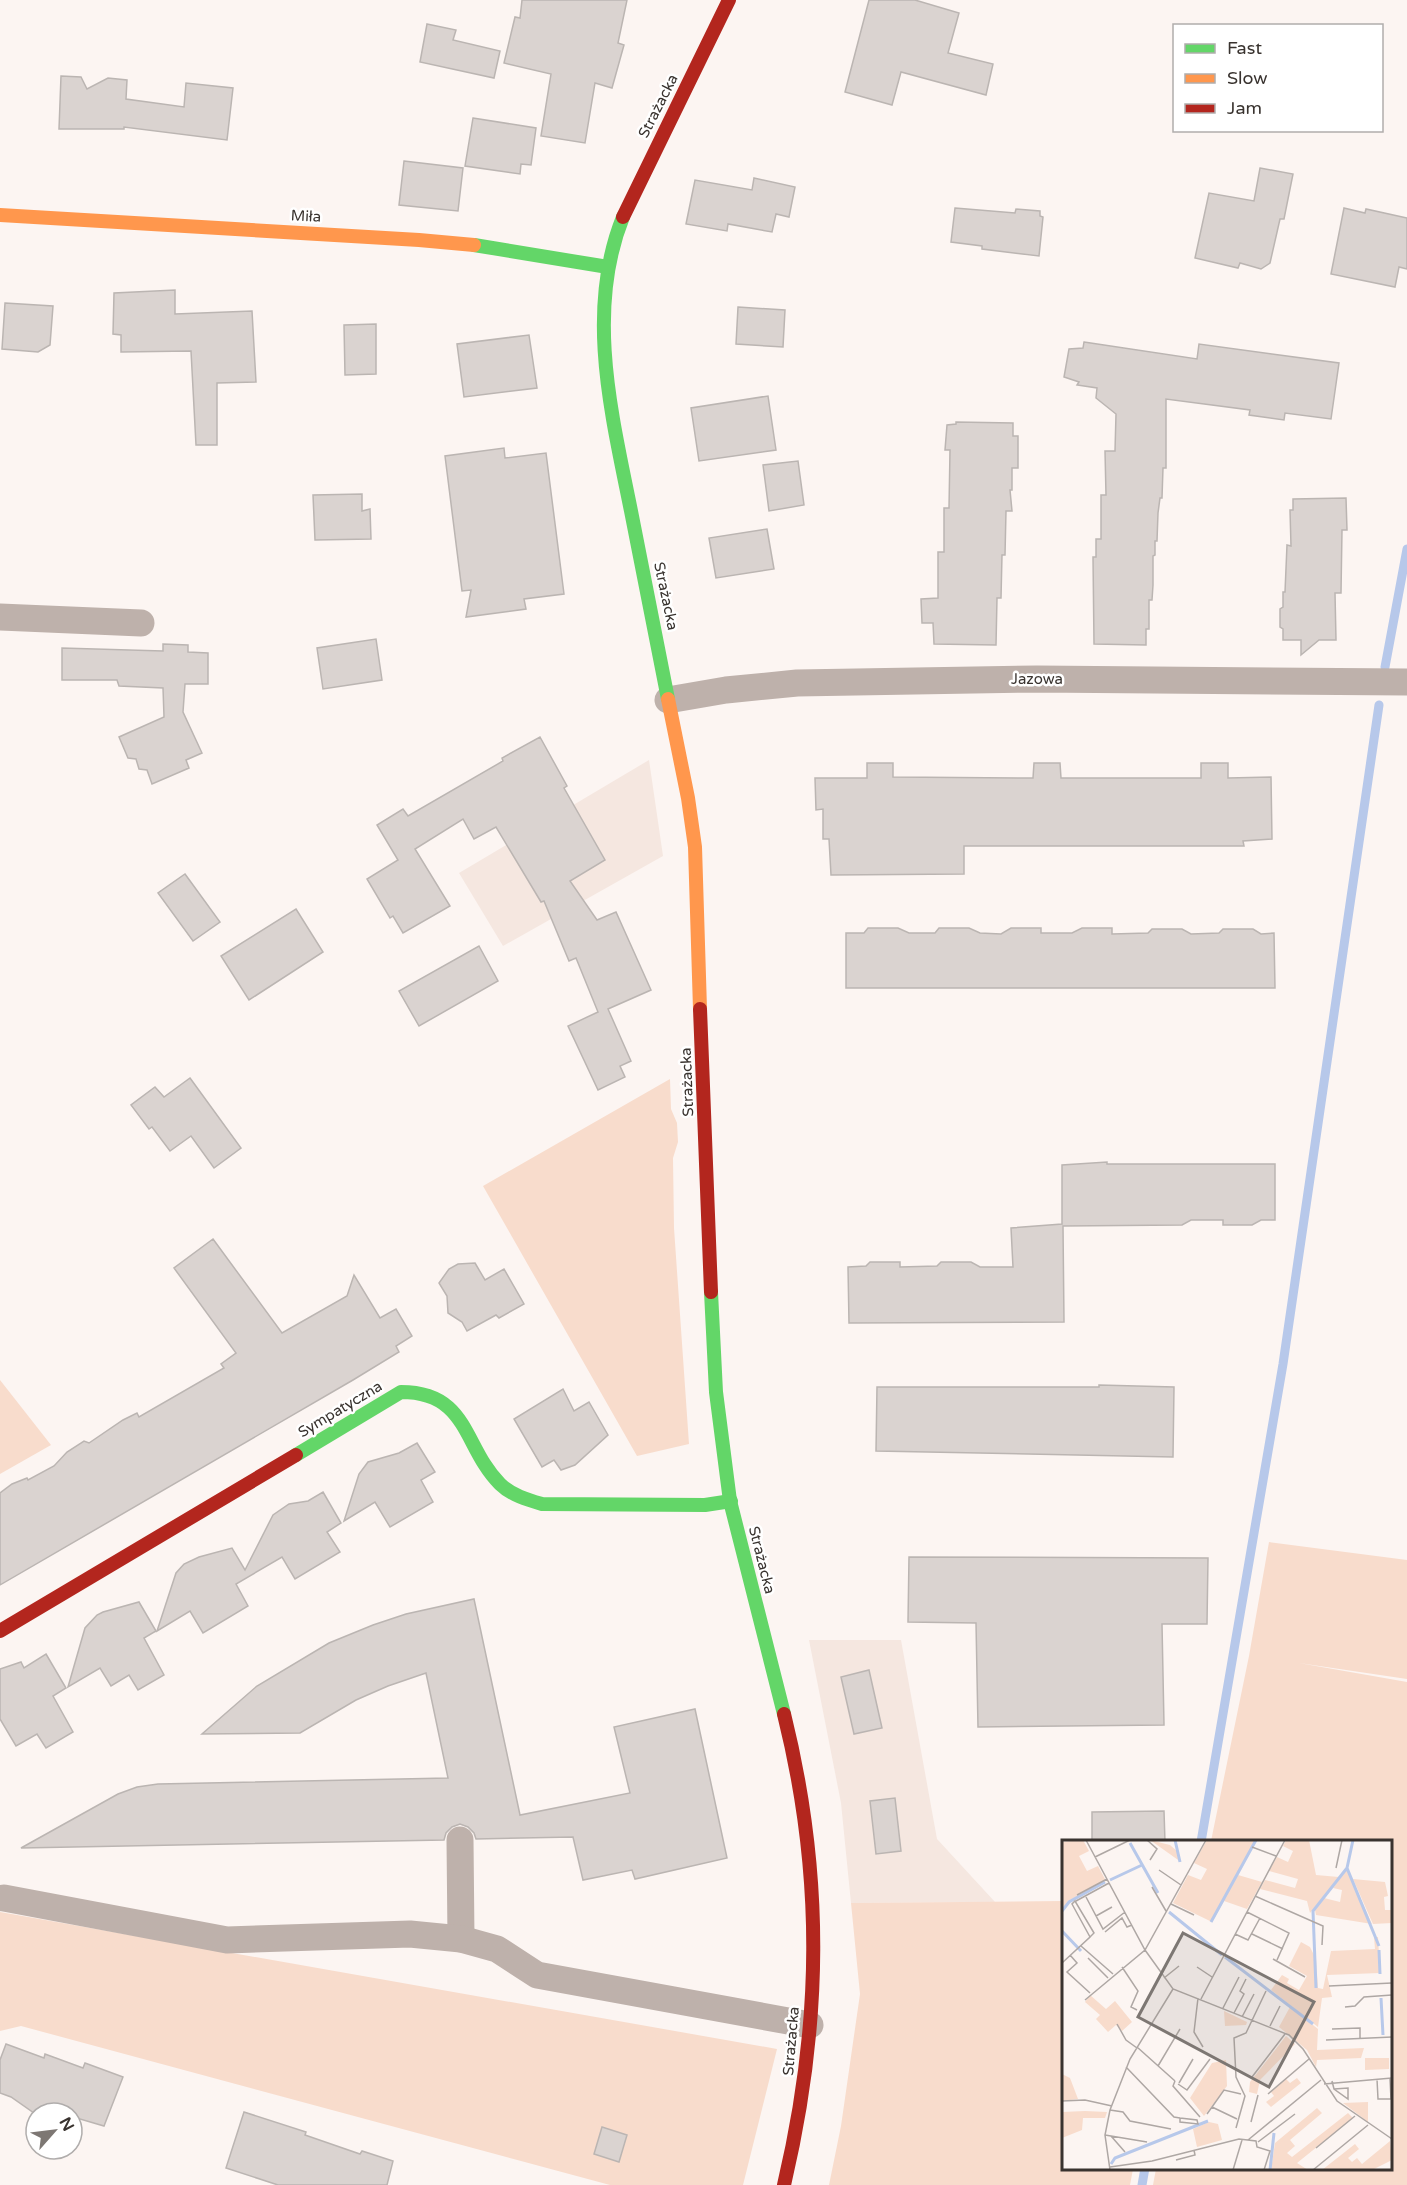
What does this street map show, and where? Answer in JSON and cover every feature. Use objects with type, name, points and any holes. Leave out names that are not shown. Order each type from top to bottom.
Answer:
[{"type":"street","name":"Strażacka","points":[[729,0],[626,206],[608,267],[603,312],[606,367],[616,436],[693,823],[698,890],[712,1350],[721,1442],[730,1501],[771,1658],[799,1780],[809,1848],[814,1959],[810,2025],[800,2113],[784,2185]]},
{"type":"street","name":"Miła","points":[[0,215],[418,240],[483,246],[608,267]]},
{"type":"street","points":[[0,616],[141,623]]},
{"type":"street","name":"Jazowa","points":[[668,700],[726,690],[797,683],[1037,679],[1407,682]]},
{"type":"street","name":"Sympatyczna","points":[[0,1631],[400,1392],[421,1392],[438,1399],[454,1412],[490,1471],[501,1484],[519,1497],[542,1504],[705,1505],[730,1501]]},
{"type":"street","points":[[460,1839],[461,1939]]},
{"type":"street","points":[[4,1898],[227,1940],[410,1934],[461,1939],[498,1950],[537,1975],[810,2025]]},
{"type":"shaded area","points":[[649,760],[663,856],[503,946],[459,873]]},
{"type":"shaded area","points":[[670,1079],[671,1109],[677,1123],[678,1142],[673,1158],[674,1228],[689,1444],[637,1456],[483,1186]]},
{"type":"shaded area","points":[[0,1380],[51,1445],[0,1474]]},
{"type":"shaded area","points":[[1269,1542],[1407,1560],[1407,1679],[1299,1663],[1407,1682],[1407,2185],[1153,2185],[1156,2170],[1392,2170],[1392,1840],[1211,1840],[1249,1656]]},
{"type":"shaded area","points":[[809,1640],[901,1640],[937,1839],[995,1902],[851,1903],[841,1803]]},
{"type":"shaded area","points":[[1062,1901],[1062,2170],[1133,2170],[1130,2185],[829,2185],[841,2126],[860,1994],[851,1903]]},
{"type":"shaded area","points":[[0,1912],[777,2049],[743,2185],[610,2185],[21,2026],[0,2031]]},
{"type":"building","points":[[522,0],[627,0],[618,43],[624,45],[612,88],[595,83],[585,143],[541,136],[551,74],[504,63],[515,17],[520,18]]},
{"type":"building","points":[[869,0],[915,0],[959,13],[948,53],[993,64],[986,95],[901,72],[892,105],[845,92]]},
{"type":"building","points":[[427,24],[456,30],[453,40],[500,51],[494,78],[420,62]]},
{"type":"building","points":[[61,76],[81,77],[87,89],[108,78],[127,80],[126,99],[184,107],[186,83],[233,88],[227,140],[124,127],[124,129],[59,129]]},
{"type":"building","points":[[473,118],[536,128],[531,165],[521,164],[520,174],[465,166]]},
{"type":"building","points":[[404,161],[463,168],[458,211],[399,205]]},
{"type":"building","points":[[1260,168],[1293,174],[1284,219],[1280,219],[1270,263],[1261,269],[1240,263],[1238,268],[1195,258],[1209,193],[1254,201]]},
{"type":"building","points":[[754,178],[795,187],[789,217],[776,214],[772,232],[728,224],[727,231],[686,224],[695,180],[752,190]]},
{"type":"building","points":[[955,208],[1015,213],[1016,209],[1040,211],[1040,216],[1043,217],[1039,256],[982,249],[982,246],[951,242]]},
{"type":"building","points":[[1344,208],[1365,213],[1366,209],[1407,218],[1407,269],[1399,267],[1395,287],[1331,274]]},
{"type":"building","points":[[175,290],[175,314],[252,311],[256,382],[217,383],[217,445],[196,445],[191,351],[121,352],[121,335],[113,334],[114,293]]},
{"type":"building","points":[[5,303],[53,306],[50,345],[38,352],[2,349]]},
{"type":"building","points":[[738,307],[785,310],[783,347],[736,344]]},
{"type":"building","points":[[376,324],[376,374],[345,375],[344,325]]},
{"type":"building","points":[[529,335],[537,388],[464,397],[457,344]]},
{"type":"building","points":[[1084,342],[1197,359],[1199,344],[1339,363],[1331,419],[1285,413],[1284,420],[1249,415],[1250,410],[1166,399],[1166,468],[1163,468],[1162,498],[1160,498],[1157,541],[1155,541],[1155,555],[1153,556],[1152,600],[1149,600],[1149,629],[1146,629],[1146,645],[1094,644],[1093,557],[1096,557],[1096,539],[1101,539],[1101,495],[1106,495],[1105,451],[1115,451],[1116,414],[1096,398],[1097,388],[1077,385],[1079,382],[1064,377],[1069,349],[1083,348]]},
{"type":"building","points":[[768,396],[776,450],[699,461],[691,408]]},
{"type":"building","points":[[956,422],[1013,423],[1013,436],[1018,436],[1018,468],[1012,468],[1012,490],[1010,490],[1012,511],[1006,511],[1001,598],[997,598],[996,645],[934,644],[933,623],[922,623],[921,599],[938,598],[938,552],[944,552],[944,508],[949,508],[950,450],[945,450],[947,425],[956,424]]},
{"type":"building","points":[[504,448],[505,458],[546,453],[564,594],[524,599],[526,609],[466,617],[471,590],[462,591],[445,456]]},
{"type":"building","points":[[798,461],[804,505],[769,511],[763,465]]},
{"type":"building","points":[[362,494],[362,511],[370,509],[371,539],[315,540],[313,495]]},
{"type":"building","points":[[1346,498],[1347,530],[1342,530],[1341,593],[1335,593],[1336,640],[1319,640],[1301,655],[1301,640],[1283,640],[1283,629],[1280,627],[1280,609],[1283,607],[1283,592],[1285,592],[1287,545],[1291,546],[1290,510],[1293,510],[1293,499]]},
{"type":"building","points":[[767,529],[774,569],[716,578],[709,538]]},
{"type":"building","points":[[376,639],[382,680],[323,689],[317,648]]},
{"type":"building","points":[[163,644],[188,645],[188,652],[208,653],[208,684],[185,684],[183,712],[202,753],[186,760],[189,768],[152,784],[147,770],[139,769],[136,759],[128,758],[119,737],[164,717],[163,688],[119,686],[117,680],[62,680],[62,648],[163,651]]},
{"type":"building","points":[[540,737],[567,786],[564,788],[605,860],[570,881],[597,920],[616,912],[651,990],[608,1009],[631,1061],[620,1066],[625,1077],[598,1090],[568,1026],[598,1012],[576,958],[569,961],[544,901],[541,902],[496,827],[474,839],[463,819],[415,849],[450,906],[403,933],[393,916],[390,918],[367,879],[398,860],[377,825],[403,809],[408,816]]},
{"type":"building","points":[[867,763],[893,763],[893,777],[1033,778],[1034,763],[1060,763],[1061,778],[1201,778],[1201,763],[1228,763],[1228,778],[1271,777],[1272,839],[1243,841],[1244,846],[964,846],[964,874],[831,875],[829,839],[823,839],[823,809],[816,810],[815,778],[867,778]]},
{"type":"building","points":[[185,874],[220,922],[193,941],[158,893]]},
{"type":"building","points":[[296,909],[323,952],[249,1000],[221,956]]},
{"type":"building","points":[[868,928],[898,928],[909,933],[935,933],[939,928],[969,928],[980,933],[1001,934],[1011,928],[1041,928],[1041,933],[1072,933],[1082,928],[1112,928],[1112,934],[1148,933],[1152,929],[1182,929],[1191,934],[1219,933],[1223,929],[1253,929],[1261,934],[1274,933],[1275,988],[846,988],[846,933],[864,933]]},
{"type":"building","points":[[479,946],[498,981],[419,1026],[399,991]]},
{"type":"building","points":[[190,1078],[241,1148],[214,1168],[191,1136],[170,1151],[131,1105],[155,1087],[164,1097]]},
{"type":"building","points":[[1107,1162],[1107,1164],[1275,1164],[1275,1220],[1261,1220],[1252,1225],[1223,1225],[1223,1220],[1191,1220],[1182,1225],[1063,1226],[1064,1322],[849,1323],[848,1267],[866,1266],[870,1262],[900,1262],[900,1267],[937,1266],[941,1262],[971,1262],[980,1267],[1013,1267],[1011,1228],[1062,1224],[1062,1165]]},
{"type":"building","points":[[213,1239],[282,1333],[347,1296],[354,1275],[380,1318],[396,1309],[412,1336],[396,1346],[399,1352],[353,1380],[0,1585],[0,1493],[12,1484],[27,1478],[28,1480],[54,1466],[67,1452],[84,1441],[89,1443],[137,1413],[139,1417],[224,1368],[221,1364],[236,1353],[174,1268]]},
{"type":"building","points":[[475,1263],[485,1280],[504,1269],[524,1304],[499,1318],[496,1315],[467,1331],[462,1322],[448,1313],[447,1296],[439,1283],[449,1269],[458,1264]]},
{"type":"building","points":[[1099,1385],[1174,1387],[1173,1457],[876,1451],[877,1387],[1099,1387]]},
{"type":"building","points":[[563,1389],[574,1411],[589,1402],[608,1435],[575,1465],[561,1470],[554,1460],[542,1467],[514,1419]]},
{"type":"building","points":[[417,1443],[435,1472],[421,1480],[433,1502],[390,1527],[375,1502],[344,1521],[359,1474],[368,1462],[399,1453]]},
{"type":"building","points":[[323,1492],[341,1523],[327,1532],[340,1552],[295,1579],[282,1557],[236,1584],[248,1606],[203,1633],[190,1611],[157,1631],[176,1573],[184,1564],[199,1557],[232,1548],[245,1570],[273,1515],[289,1504],[308,1501]]},
{"type":"building","points":[[909,1557],[1208,1558],[1207,1624],[1162,1624],[1164,1725],[978,1727],[976,1623],[908,1622]]},
{"type":"building","points":[[474,1599],[520,1815],[630,1793],[614,1727],[695,1709],[727,1858],[635,1879],[632,1870],[583,1880],[573,1837],[476,1839],[468,1827],[460,1824],[452,1827],[446,1833],[444,1840],[21,1848],[118,1794],[137,1787],[158,1784],[448,1778],[426,1673],[356,1700],[300,1733],[202,1734],[257,1686],[329,1643],[406,1614]]},
{"type":"building","points":[[139,1602],[156,1631],[144,1638],[164,1675],[138,1690],[129,1675],[111,1686],[100,1668],[68,1687],[85,1628],[103,1612]]},
{"type":"building","points":[[46,1654],[66,1688],[53,1696],[73,1732],[46,1748],[37,1734],[16,1746],[0,1719],[0,1669],[21,1662],[24,1668]]},
{"type":"building","points":[[869,1670],[882,1728],[854,1734],[841,1677]]},
{"type":"building","points":[[895,1798],[901,1851],[876,1854],[870,1801]]},
{"type":"building","points":[[1164,1811],[1165,1840],[1092,1840],[1092,1812]]},
{"type":"building","points":[[6,2044],[44,2058],[45,2054],[83,2068],[85,2063],[123,2077],[104,2126],[84,2120],[84,2101],[24,2101],[24,2106],[0,2093],[0,2060]]},
{"type":"building","points":[[244,2112],[306,2132],[305,2135],[360,2154],[362,2151],[393,2161],[387,2185],[278,2185],[226,2168]]},
{"type":"building","points":[[602,2127],[627,2135],[619,2162],[594,2154]]},
{"type":"waterway","points":[[1385,667],[1407,549]]},
{"type":"waterway","points":[[1201,1840],[1283,1364],[1379,705]]},
{"type":"waterway","points":[[1142,2185],[1145,2170]]},
{"type":"traffic: fast","points":[[623,217],[612,253],[606,289],[604,326],[606,364],[616,438],[668,699]]},
{"type":"traffic: fast","points":[[474,245],[608,267]]},
{"type":"traffic: fast","points":[[711,1292],[716,1392],[730,1501],[784,1714]]},
{"type":"traffic: fast","points":[[296,1455],[401,1392],[423,1394],[440,1401],[452,1411],[488,1469],[504,1488],[531,1501],[542,1504],[705,1505],[731,1501]]},
{"type":"traffic: slow","points":[[0,215],[474,245]]},
{"type":"traffic: slow","points":[[668,699],[688,798],[695,847],[700,1009]]},
{"type":"traffic: jam","points":[[623,217],[729,0]]},
{"type":"traffic: jam","points":[[700,1009],[711,1292]]},
{"type":"traffic: jam","points":[[0,1631],[296,1455]]},
{"type":"traffic: jam","points":[[784,1714],[797,1774],[806,1833],[812,1891],[813,1950],[806,2066],[797,2125],[784,2185]]}]
